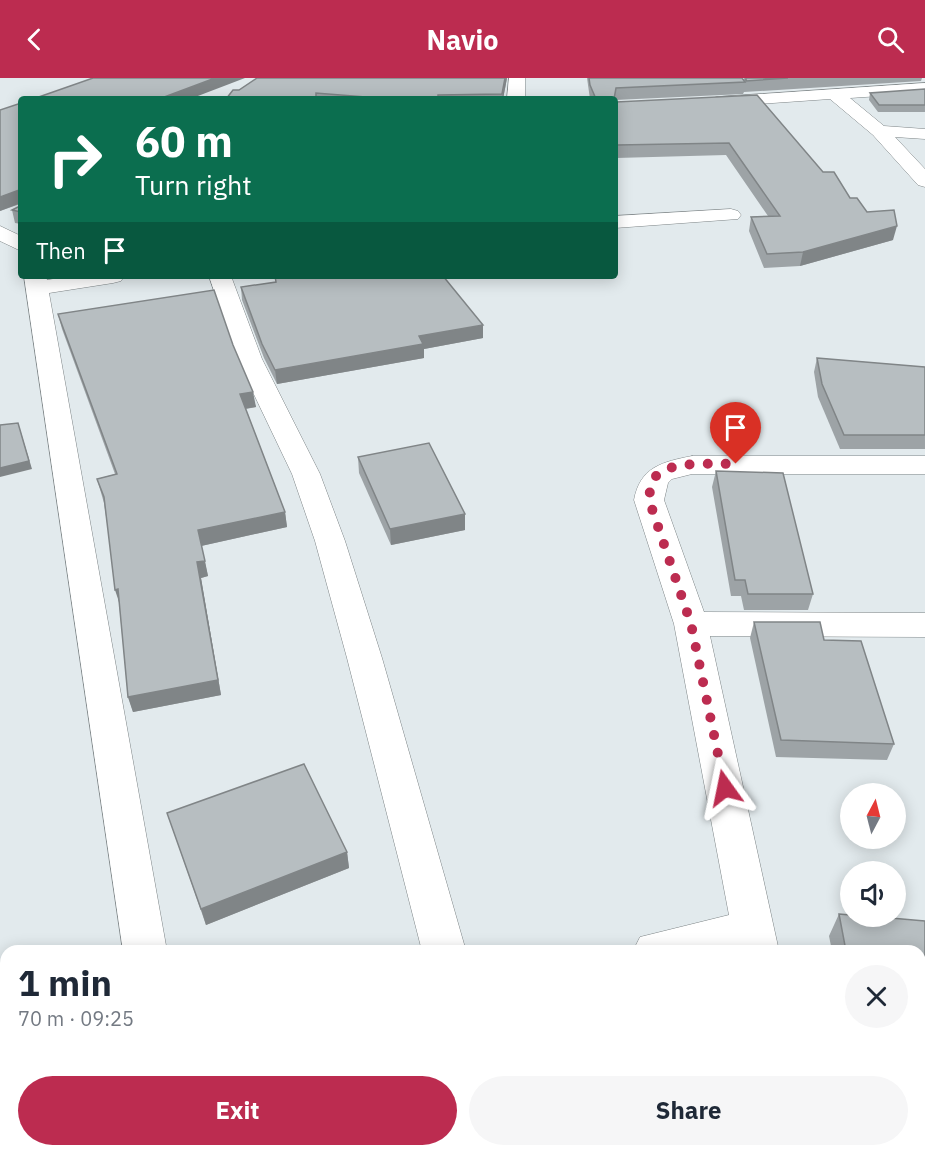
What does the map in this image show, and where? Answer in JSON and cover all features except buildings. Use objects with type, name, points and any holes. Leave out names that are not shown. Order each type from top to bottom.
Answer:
[{"type":"street","points":[[516,96],[517,78]]},
{"type":"street","points":[[695,103],[803,98],[925,88]]},
{"type":"street","points":[[834,94],[879,131],[925,181]]},
{"type":"street","points":[[879,131],[925,134]]},
{"type":"street","points":[[618,222],[731,214]]},
{"type":"street","points":[[4,223],[18,241]]},
{"type":"street","points":[[75,279],[37,282],[144,945]]},
{"type":"street","points":[[221,279],[232,320],[270,406],[309,481],[349,598],[413,848],[442,945]]},
{"type":"street","points":[[705,945],[755,939],[691,624],[649,500],[651,484],[658,474],[692,465],[925,465]]},
{"type":"street","points":[[691,624],[925,625]]},
{"type":"route","points":[[725,788],[691,624],[649,500],[651,484],[658,474],[692,465],[736,464]]}]
